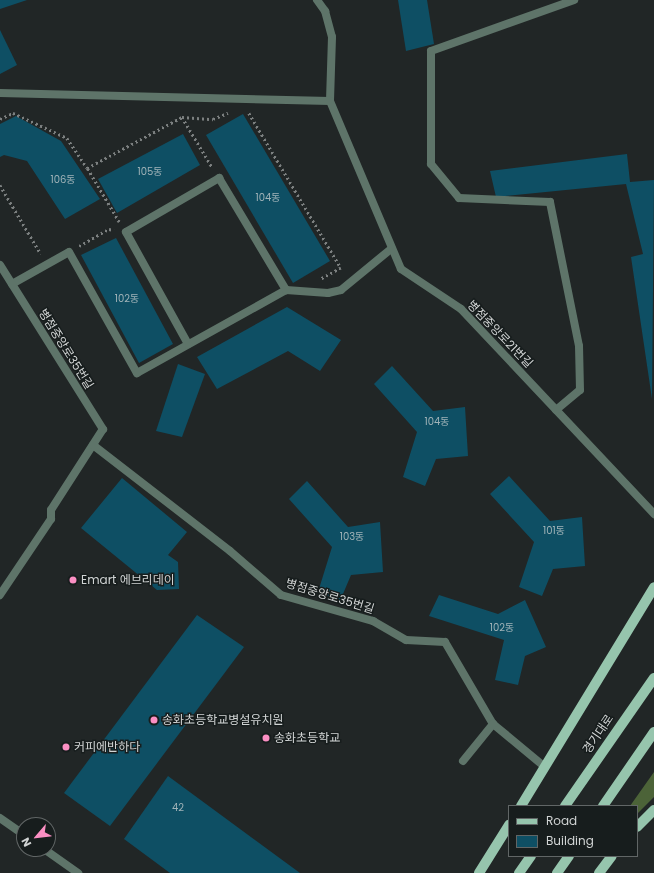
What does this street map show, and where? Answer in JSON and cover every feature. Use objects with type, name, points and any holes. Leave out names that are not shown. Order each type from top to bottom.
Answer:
[{"type":"main road","points":[[522,805],[654,587]]},
{"type":"main road","name":"경기대로","points":[[566,805],[654,678]]},
{"type":"main road","points":[[604,805],[654,732]]},
{"type":"main road","points":[[638,826],[654,810]]},
{"type":"main road","points":[[479,873],[508,827]]},
{"type":"main road","points":[[519,873],[530,857]]},
{"type":"main road","points":[[558,873],[568,857]]},
{"type":"main road","points":[[599,873],[611,857]]},
{"type":"street","name":"병점중앙로21번길","points":[[317,0],[325,11],[332,37],[330,101],[391,249],[401,269],[461,309],[654,514]]},
{"type":"street","points":[[556,410],[580,390],[578,346],[550,202],[459,198],[431,164],[431,52],[574,0]]},
{"type":"street","points":[[0,93],[330,101]]},
{"type":"street","points":[[188,344],[126,232],[219,178],[286,290]]},
{"type":"street","points":[[12,284],[69,252],[137,373],[286,290],[328,293],[341,290],[391,249]]},
{"type":"street","name":"병점중앙로35번길","points":[[0,265],[103,429],[51,510],[51,519],[0,595]]},
{"type":"street","name":"병점중앙로35번길","points":[[93,445],[230,551],[281,595],[373,621],[406,640],[445,642],[493,724],[545,767]]},
{"type":"street","points":[[464,761],[493,724]]},
{"type":"street","points":[[0,818],[16,829]]},
{"type":"street","points":[[55,857],[78,873]]},
{"type":"path","points":[[245,107],[341,268],[299,290]]},
{"type":"path","points":[[87,168],[182,117],[213,119],[233,110]]},
{"type":"path","points":[[0,119],[13,113],[67,138],[126,232]]},
{"type":"path","points":[[182,117],[219,178]]},
{"type":"path","points":[[0,185],[45,261]]},
{"type":"path","points":[[69,252],[109,229],[126,232]]},
{"type":"green space","points":[[654,772],[654,797],[638,813],[638,805],[631,805]]},
{"type":"building","points":[[0,0],[27,0],[0,9]]},
{"type":"building","points":[[398,0],[427,0],[434,44],[406,51]]},
{"type":"building","points":[[0,30],[17,65],[0,74]]},
{"type":"building","points":[[243,114],[330,261],[293,283],[206,135]]},
{"type":"building","points":[[16,116],[61,141],[100,199],[65,219],[27,161],[4,155],[0,157],[0,124]]},
{"type":"building","points":[[183,134],[200,165],[117,213],[98,179]]},
{"type":"building","points":[[627,154],[630,182],[654,180],[652,399],[631,257],[643,254],[626,184],[496,197],[490,171]]},
{"type":"building","points":[[116,238],[173,344],[139,363],[81,255]]},
{"type":"building","points":[[287,307],[341,340],[320,371],[288,351],[217,389],[197,357]]},
{"type":"building","points":[[178,364],[205,374],[182,437],[156,431]]},
{"type":"building","points":[[392,366],[433,411],[465,407],[468,456],[436,459],[425,486],[403,477],[417,432],[374,384]]},
{"type":"building","points":[[509,476],[550,521],[582,517],[585,566],[553,569],[542,596],[519,587],[534,542],[490,494]]},
{"type":"building","points":[[122,478],[187,532],[168,555],[178,562],[179,589],[157,590],[81,528]]},
{"type":"building","points":[[307,481],[348,527],[380,522],[383,572],[351,575],[340,601],[318,592],[332,547],[289,499]]},
{"type":"building","points":[[439,595],[498,614],[525,600],[546,647],[525,656],[518,685],[495,680],[504,640],[429,616]]},
{"type":"building","name":"송화초등학교병설유치원","points":[[197,615],[244,647],[110,826],[64,793]]},
{"type":"building","points":[[168,776],[300,873],[170,873],[124,839]]},
{"type":"place","name":"Emart 에브리데이","points":[[73,580]]},
{"type":"place","name":"송화초등학교병설유치원","points":[[154,720]]},
{"type":"place","name":"송화초등학교","points":[[266,738]]},
{"type":"place","name":"커피에반하다","points":[[66,747]]}]
